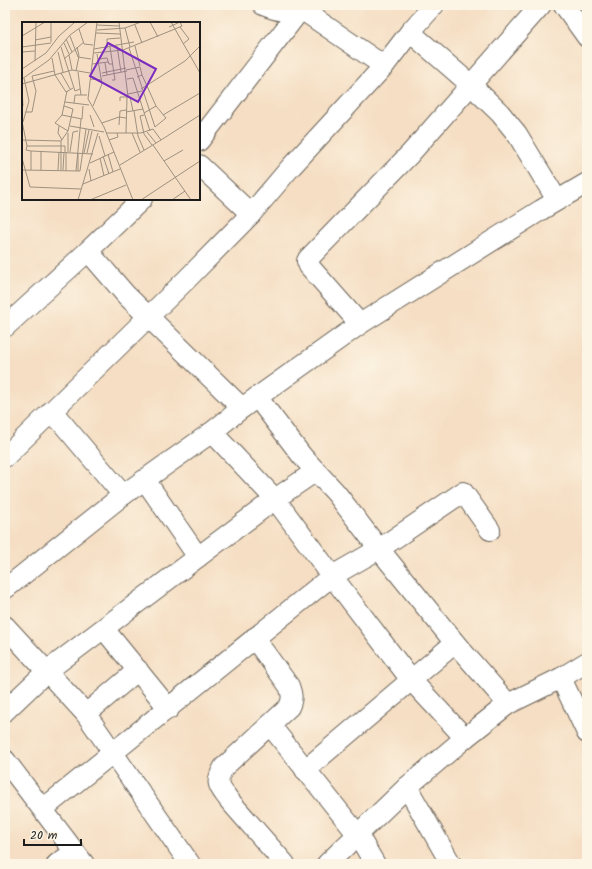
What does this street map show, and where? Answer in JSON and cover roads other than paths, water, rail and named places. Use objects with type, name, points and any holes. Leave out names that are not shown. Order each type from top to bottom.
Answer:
[{"type":"street","points":[[263,5],[277,11],[289,12],[302,7]]},
{"type":"street","points":[[5,457],[187,279],[251,214],[290,168],[384,66],[410,32],[434,5]]},
{"type":"street","points":[[360,324],[309,266],[307,261],[410,154],[541,5]]},
{"type":"street","points":[[564,5],[587,37]]},
{"type":"street","points":[[302,7],[384,66]]},
{"type":"street","points":[[200,140],[302,7]]},
{"type":"street","points":[[410,32],[471,85],[500,113],[517,134],[557,200]]},
{"type":"street","points":[[200,165],[251,214]]},
{"type":"street","points":[[5,589],[123,495],[360,324],[557,200],[587,183]]},
{"type":"street","points":[[5,327],[88,252],[141,200]]},
{"type":"street","points":[[88,252],[126,295],[250,403],[316,471],[336,493],[455,643],[508,704]]},
{"type":"street","points":[[52,411],[123,495]]},
{"type":"street","points":[[212,432],[275,498],[411,680],[465,738]]},
{"type":"street","points":[[5,711],[47,671],[275,498],[316,471]]},
{"type":"street","points":[[145,480],[198,557]]},
{"type":"street","points":[[43,809],[169,709],[254,638],[332,576],[379,549],[463,492],[490,530]]},
{"type":"street","points":[[5,626],[86,714],[176,846],[190,864]]},
{"type":"street","points":[[104,629],[169,709]]},
{"type":"street","points":[[254,638],[292,692],[292,700],[289,708],[224,767],[219,776],[218,782],[229,800],[285,864]]},
{"type":"street","points":[[305,770],[455,643]]},
{"type":"street","points":[[327,864],[407,787],[508,704],[561,678],[587,662]]},
{"type":"street","points":[[86,714],[138,670]]},
{"type":"street","points":[[561,678],[587,733]]},
{"type":"street","points":[[270,725],[358,835],[375,864]]},
{"type":"street","points":[[5,760],[80,858],[58,864]]},
{"type":"street","points":[[407,787],[451,864]]}]
